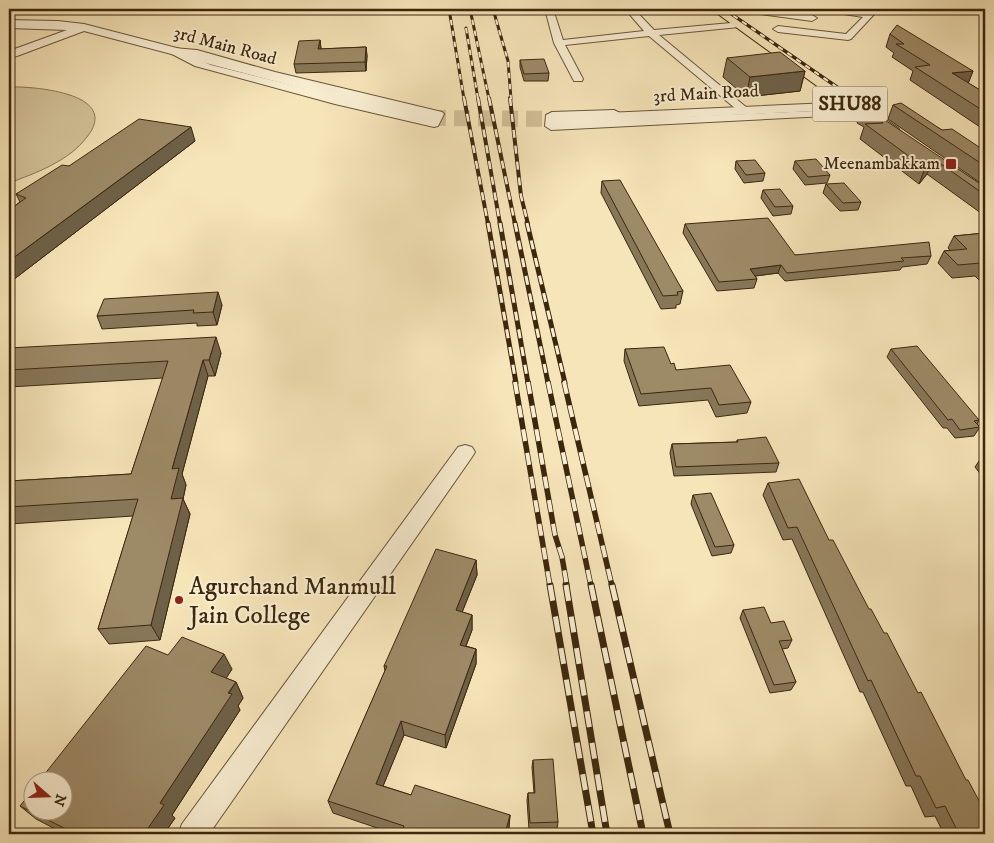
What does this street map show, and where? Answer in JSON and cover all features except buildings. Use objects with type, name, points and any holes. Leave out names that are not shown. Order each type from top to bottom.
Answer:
[{"type":"main road","name":"SHU88","points":[[717,9],[907,143]]},
{"type":"main road","points":[[751,10],[799,45]]},
{"type":"street","points":[[549,9],[559,43],[578,78]]},
{"type":"street","points":[[630,9],[651,33],[740,107]]},
{"type":"street","points":[[831,9],[872,12]]},
{"type":"street","points":[[751,10],[812,18]]},
{"type":"street","points":[[778,29],[846,37],[872,12]]},
{"type":"street","name":"3rd Main Road","points":[[9,24],[58,25],[84,28],[430,118]]},
{"type":"street","points":[[559,43],[739,24]]},
{"type":"street","points":[[9,55],[84,28]]},
{"type":"street","points":[[173,51],[197,53],[272,74],[438,114],[434,124],[396,116],[183,59],[173,51]]},
{"type":"street","points":[[740,107],[854,107],[552,126],[552,115],[740,107]]},
{"type":"street","name":"3rd Main Road","points":[[561,119],[854,107]]},
{"type":"street","points":[[192,834],[465,452]]},
{"type":"shaded area","points":[[9,87],[36,88],[70,95],[84,102],[93,110],[95,122],[87,137],[71,153],[51,165],[9,183]]},
{"type":"tunnel","points":[[430,118],[561,119]]},
{"type":"railway","points":[[449,9],[464,99]]},
{"type":"railway","points":[[470,9],[489,99]]},
{"type":"railway","points":[[493,9],[508,61],[511,99]]},
{"type":"railway","points":[[724,9],[854,99]]},
{"type":"railway","points":[[466,28],[478,99]]},
{"type":"railway","points":[[464,98],[488,224]]},
{"type":"railway","points":[[478,98],[500,224]]},
{"type":"railway","points":[[489,98],[515,224]]},
{"type":"railway","points":[[510,98],[521,196],[528,224]]},
{"type":"railway","points":[[852,98],[877,115]]},
{"type":"railway","points":[[488,223],[516,383]]},
{"type":"railway","points":[[500,223],[528,383]]},
{"type":"railway","points":[[515,223],[548,383]]},
{"type":"railway","points":[[527,223],[565,383]]},
{"type":"railway","points":[[515,382],[550,586]]},
{"type":"railway","points":[[528,382],[555,535],[562,557],[567,586]]},
{"type":"railway","points":[[548,382],[591,586]]},
{"type":"railway","points":[[564,382],[612,586]]},
{"type":"railway","points":[[550,585],[593,834]]},
{"type":"railway","points":[[566,585],[607,834]]},
{"type":"railway","points":[[591,585],[643,834]]},
{"type":"railway","points":[[612,585],[670,834]]},
{"type":"place","name":"Meenambakkam","points":[[951,164]]},
{"type":"place","name":"Agurchand Manmull Jain College","points":[[179,600]]}]
